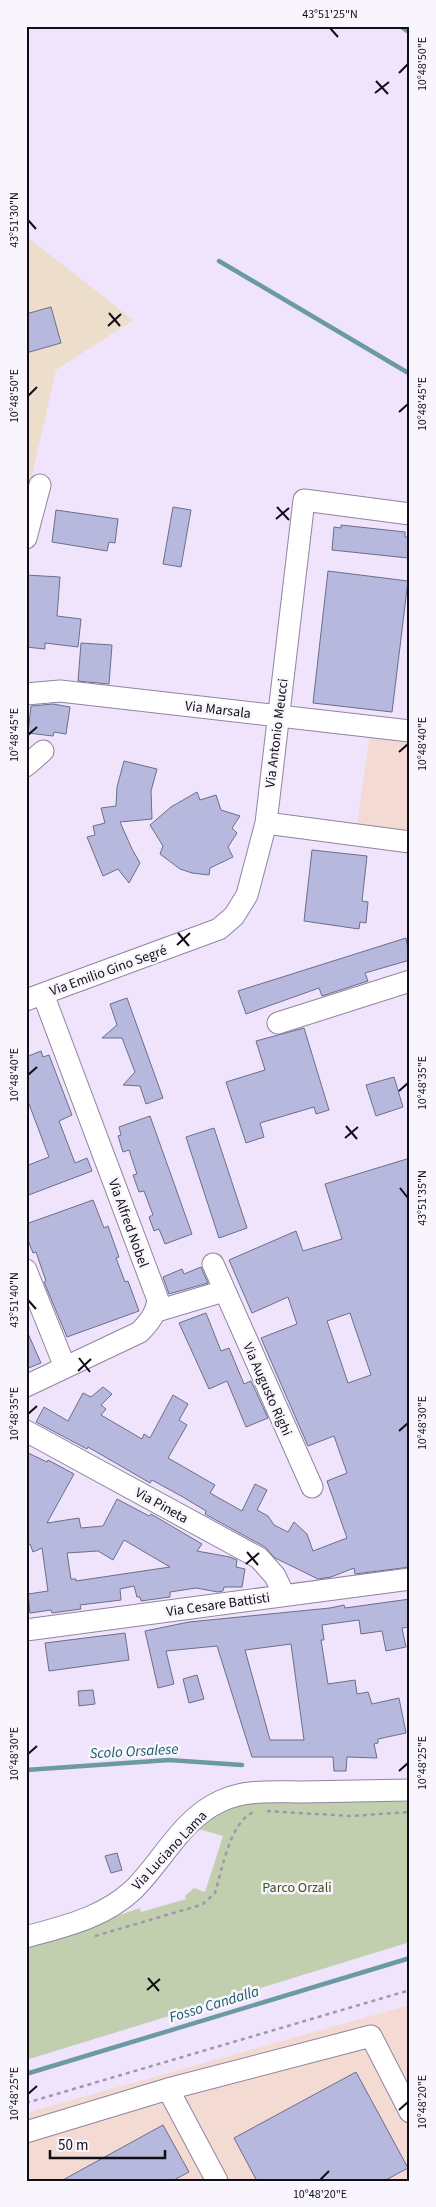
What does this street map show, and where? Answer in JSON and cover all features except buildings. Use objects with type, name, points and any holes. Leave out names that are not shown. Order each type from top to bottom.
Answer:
[{"type":"street","points":[[26,538],[40,485]]},
{"type":"street","name":"Via Antonio Meucci","points":[[266,823],[304,500],[410,514]]},
{"type":"street","name":"Via Marsala","points":[[26,694],[60,691],[410,732]]},
{"type":"street","points":[[26,766],[43,751]]},
{"type":"street","points":[[266,823],[410,842]]},
{"type":"street","name":"Via Emilio Gino Segré","points":[[35,997],[219,929],[234,916],[247,896],[266,823]]},
{"type":"street","points":[[278,1023],[410,981]]},
{"type":"street","name":"Via Alfred Nobel","points":[[35,997],[158,1300],[157,1311]]},
{"type":"street","name":"Via Augusto Righi","points":[[213,1264],[312,1487]]},
{"type":"street","points":[[26,1270],[65,1367]]},
{"type":"street","points":[[26,1386],[140,1332],[151,1321],[157,1311],[224,1291]]},
{"type":"street","name":"Via Pineta","points":[[26,1431],[259,1558],[270,1569],[284,1595]]},
{"type":"street","name":"Via Cesare Battisti","points":[[26,1630],[410,1579]]},
{"type":"street","name":"Via Luciano Lama","points":[[26,1937],[81,1921],[118,1902],[140,1882],[194,1820],[211,1806],[231,1797],[264,1792],[410,1790]]},
{"type":"street","points":[[26,2132],[168,2089],[371,2036],[410,2112]]},
{"type":"street","points":[[168,2089],[217,2181]]},
{"type":"path","points":[[92,1937],[194,1907],[209,1900],[215,1893],[236,1827],[246,1815],[256,1811]]},
{"type":"path","points":[[266,1812],[350,1816],[410,1812]]},
{"type":"path","points":[[26,2103],[410,1990]]},
{"type":"shaded area","points":[[26,236],[133,320],[56,370],[26,502]]},
{"type":"shaded area","points":[[370,734],[410,739],[410,832],[357,825]]},
{"type":"shaded area","points":[[410,2005],[410,2181],[26,2181],[26,2113]]},
{"type":"green space","name":"Parco Orzali","points":[[264,1800],[410,1802],[410,1942],[26,2060],[26,1947],[140,1908],[141,1912],[186,1899],[185,1896],[194,1888],[205,1892],[223,1836],[199,1829],[214,1817],[229,1809]]},
{"type":"waterway","points":[[400,26],[410,33]]},
{"type":"waterway","points":[[219,261],[410,374]]},
{"type":"waterway","name":"Scolo Orsalese","points":[[26,1770],[169,1760],[242,1765]]},
{"type":"waterway","name":"Fosso Candalla","points":[[26,2074],[410,1958]]}]
